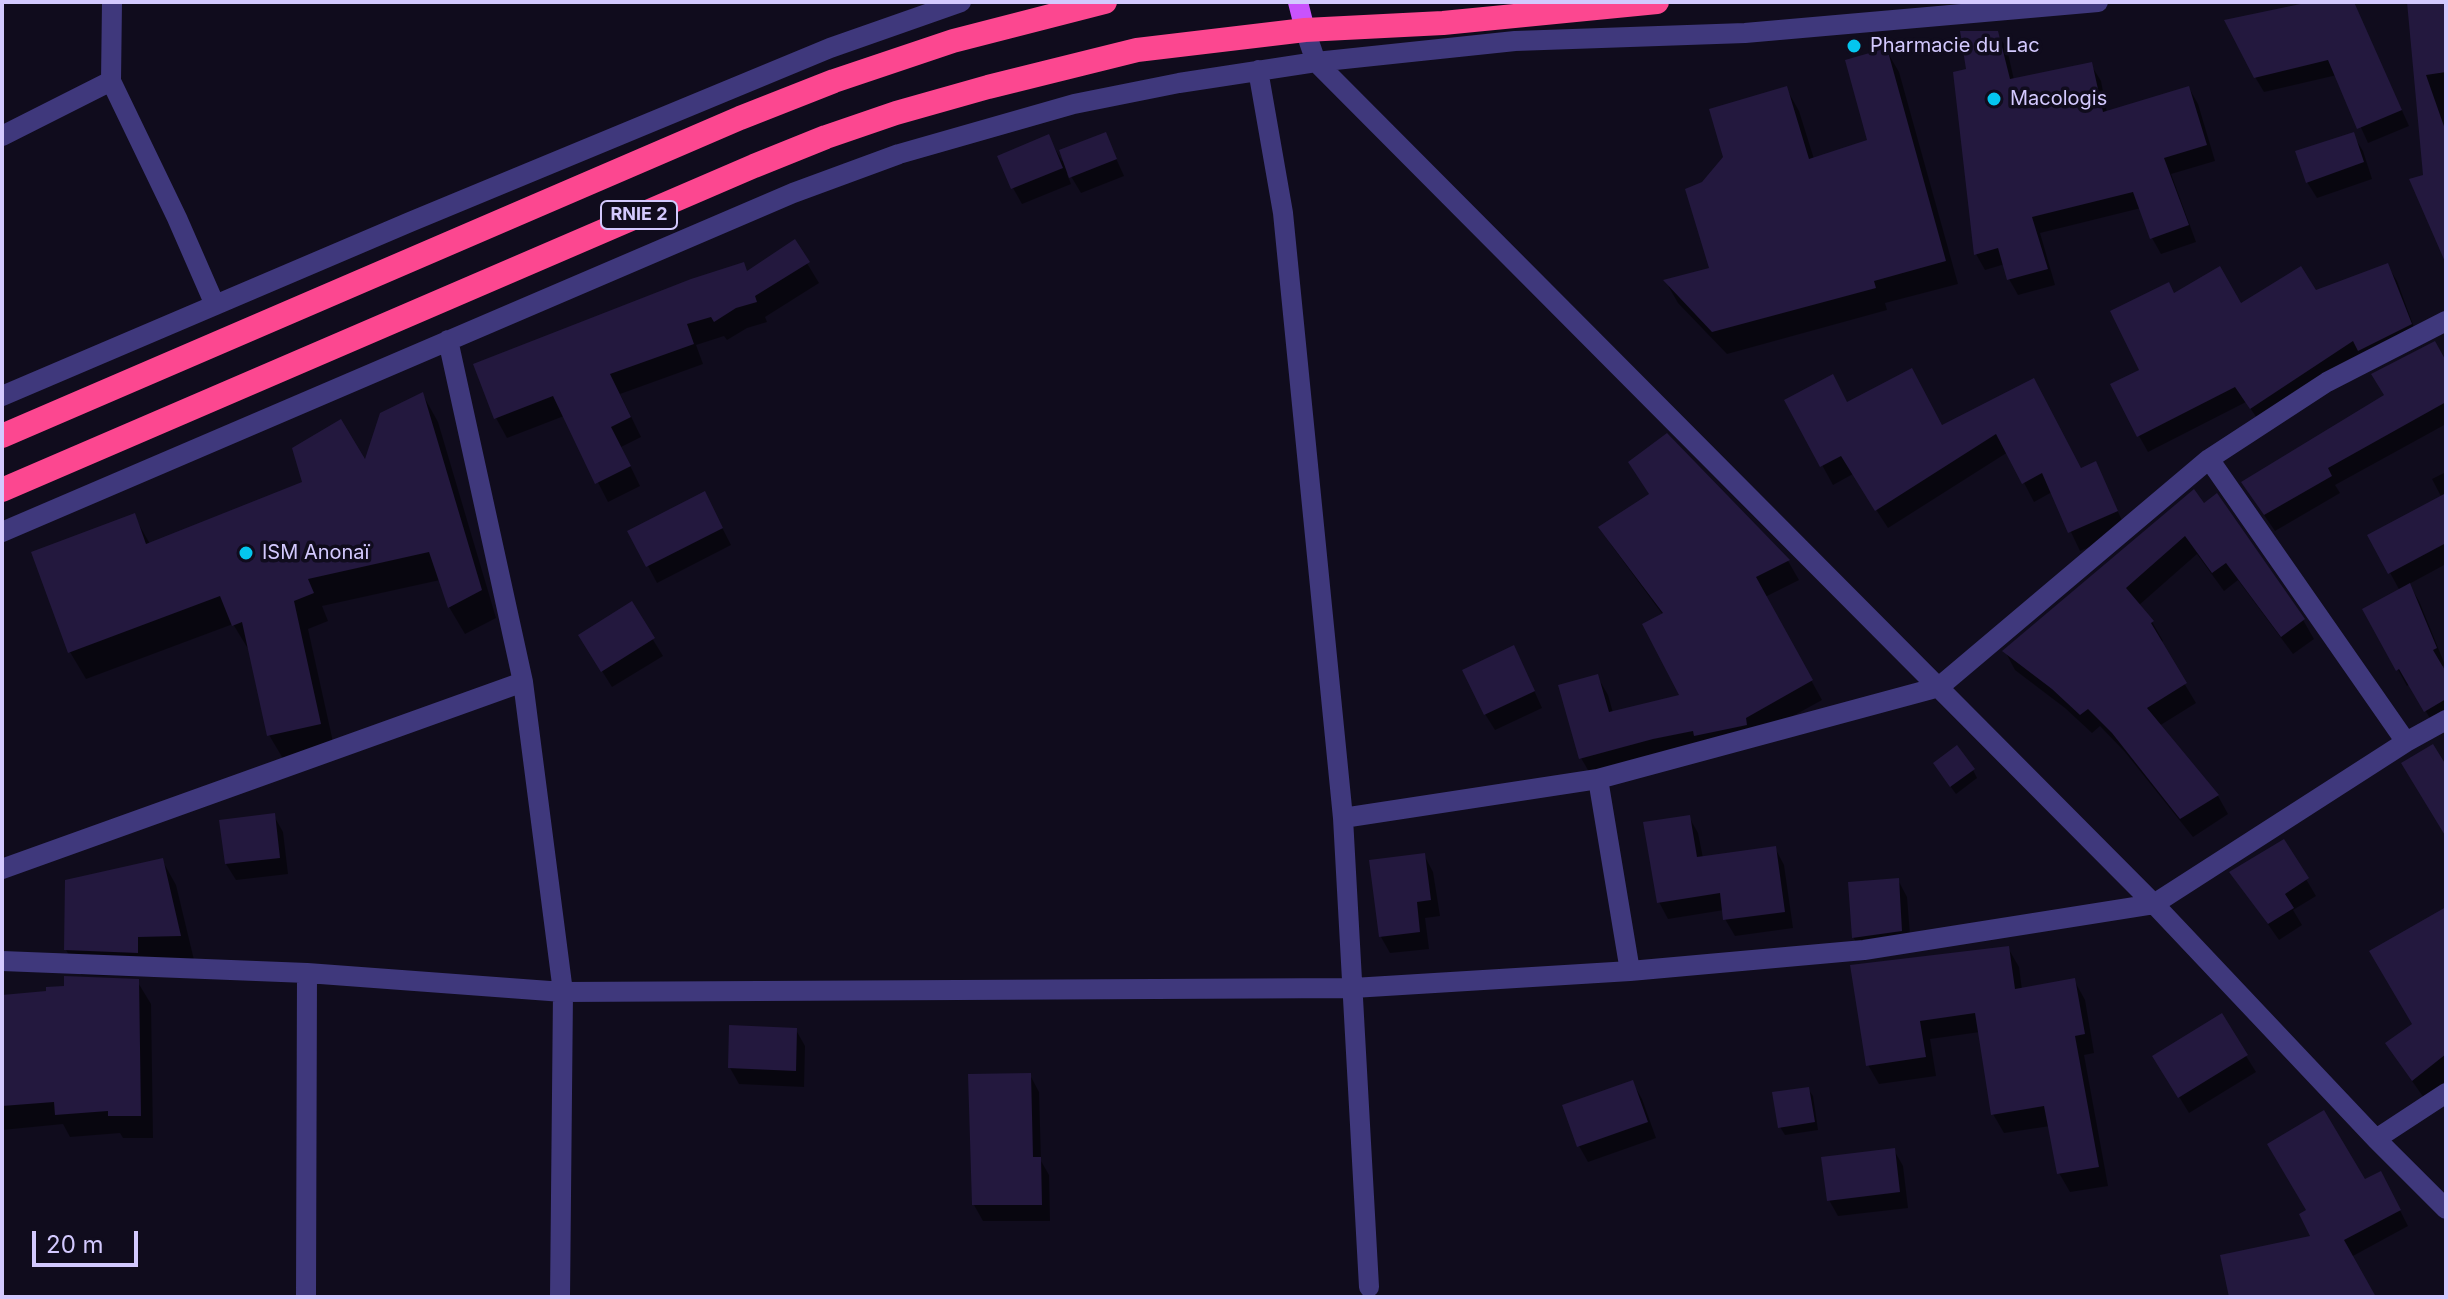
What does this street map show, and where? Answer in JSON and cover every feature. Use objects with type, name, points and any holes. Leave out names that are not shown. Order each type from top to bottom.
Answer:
[{"type":"highway","name":"RNIE 2","points":[[2,436],[753,112],[953,41],[1105,2]]},
{"type":"highway","name":"RNIE 2","points":[[2,490],[826,137],[896,113],[1137,50],[1305,30],[1443,23],[1657,2]]},
{"type":"main road","points":[[1298,2],[1305,30]]},
{"type":"street","points":[[112,2],[111,81],[215,305]]},
{"type":"street","points":[[2,396],[830,48],[961,2]]},
{"type":"street","points":[[2,532],[793,193],[899,154],[1074,104],[1258,70],[1515,41],[1745,33],[2098,2]]},
{"type":"street","points":[[1305,30],[1316,62],[2154,904],[2446,1209]]},
{"type":"street","points":[[1258,70],[1283,213],[1343,818],[1369,1287]]},
{"type":"street","points":[[2,136],[111,81]]},
{"type":"street","points":[[1343,818],[1598,779],[1939,687],[2209,459],[2327,382],[2446,321]]},
{"type":"street","points":[[448,340],[523,682],[563,992],[560,1297]]},
{"type":"street","points":[[2209,459],[2406,742]]},
{"type":"street","points":[[2,869],[523,682]]},
{"type":"street","points":[[2,961],[307,973],[563,992],[1353,988],[1630,971],[1864,950],[2154,904],[2406,742],[2446,720]]},
{"type":"street","points":[[1598,779],[1630,971]]},
{"type":"street","points":[[306,1297],[307,973]]},
{"type":"street","points":[[2376,1139],[2446,1093]]},
{"type":"building","points":[[2310,2],[2354,2],[2402,110],[2357,129],[2328,60],[2254,78],[2224,20]]},
{"type":"building","points":[[2407,2],[2446,2],[2446,72],[2426,75],[2446,132],[2446,264],[2409,179],[2423,175]]},
{"type":"building","points":[[1960,31],[1998,31],[2010,79],[2092,62],[2103,112],[2189,86],[2207,145],[2164,158],[2189,225],[2150,239],[2133,192],[2032,217],[2048,269],[2007,280],[1998,248],[1974,255],[1953,72],[1966,69]]},
{"type":"building","points":[[1887,48],[1946,261],[1874,281],[1876,288],[1712,332],[1663,280],[1709,268],[1685,189],[1702,182],[1723,157],[1709,109],[1787,86],[1809,159],[1867,140],[1845,60]]},
{"type":"building","points":[[1106,132],[1117,159],[1069,178],[1059,150]]},
{"type":"building","points":[[2354,132],[2364,162],[2306,183],[2295,151]]},
{"type":"building","points":[[1049,134],[1063,168],[1011,189],[997,156]]},
{"type":"building","points":[[795,239],[810,262],[755,296],[757,302],[736,308],[714,322],[711,317],[687,324],[694,344],[610,374],[631,417],[611,427],[631,466],[595,484],[553,396],[494,419],[473,364],[691,279],[744,262],[747,271]]},
{"type":"building","points":[[2388,263],[2412,324],[2358,351],[2353,341],[2250,409],[2235,387],[2137,437],[2110,384],[2139,370],[2110,311],[2169,282],[2174,293],[2220,266],[2241,303],[2301,266],[2316,290]]},
{"type":"building","points":[[2435,341],[2446,361],[2446,402],[2328,468],[2332,476],[2264,515],[2241,482],[2384,395],[2371,374]]},
{"type":"building","points":[[1912,368],[1942,425],[2034,378],[2081,468],[2096,461],[2118,511],[2068,533],[2042,473],[2022,484],[1996,434],[1875,511],[1841,456],[1820,467],[1784,400],[1833,374],[1847,402]]},
{"type":"building","points":[[423,392],[482,590],[448,608],[429,552],[308,579],[314,593],[294,601],[321,724],[267,736],[242,622],[232,626],[220,596],[68,653],[31,552],[135,513],[146,544],[302,482],[292,448],[341,419],[365,459],[380,413]]},
{"type":"building","points":[[1667,433],[1790,560],[1756,577],[1813,680],[1746,718],[1747,725],[1694,736],[1693,731],[1653,739],[1579,759],[1558,685],[1598,674],[1609,712],[1679,695],[1642,624],[1663,613],[1598,527],[1649,494],[1628,462]]},
{"type":"building","points":[[2194,489],[2204,503],[2217,493],[2305,619],[2281,637],[2226,563],[2212,573],[2185,536],[2126,588],[2154,621],[2151,623],[2187,683],[2147,708],[2219,795],[2180,819],[2112,733],[2088,709],[2080,715],[2002,651]]},
{"type":"building","points":[[705,491],[723,528],[646,567],[627,531]]},
{"type":"building","points":[[2446,493],[2446,543],[2388,574],[2367,535]]},
{"type":"building","points":[[2410,583],[2437,648],[2433,650],[2446,672],[2446,699],[2424,712],[2399,669],[2396,671],[2362,609]]},
{"type":"building","points":[[632,601],[655,638],[601,672],[578,635]]},
{"type":"building","points":[[1514,645],[1535,691],[1484,715],[1462,670]]},
{"type":"building","points":[[2433,744],[2446,765],[2446,837],[2401,763]]},
{"type":"building","points":[[1957,745],[1975,769],[1950,787],[1933,763]]},
{"type":"building","points":[[275,813],[280,858],[225,864],[219,820]]},
{"type":"building","points":[[1690,815],[1697,857],[1776,846],[1785,912],[1723,920],[1720,893],[1657,903],[1643,822]]},
{"type":"building","points":[[2284,839],[2309,878],[2285,894],[2294,908],[2268,924],[2229,872]]},
{"type":"building","points":[[1425,853],[1431,900],[1417,902],[1420,932],[1379,937],[1369,860]]},
{"type":"building","points":[[163,858],[181,936],[138,937],[138,953],[64,950],[65,880]]},
{"type":"building","points":[[1899,878],[1902,931],[1852,938],[1848,882]]},
{"type":"building","points":[[2446,907],[2446,1054],[2412,1081],[2385,1043],[2412,1024],[2369,951]]},
{"type":"building","points":[[2009,946],[2015,989],[2075,978],[2085,1034],[2075,1036],[2099,1167],[2057,1174],[2044,1106],[1991,1115],[1975,1013],[1920,1021],[1926,1057],[1866,1066],[1850,965]]},
{"type":"building","points":[[64,976],[139,979],[141,1116],[108,1116],[108,1111],[55,1115],[54,1102],[2,1106],[2,995],[64,986]]},
{"type":"building","points":[[2222,1013],[2248,1055],[2178,1098],[2152,1056]]},
{"type":"building","points":[[729,1025],[797,1028],[796,1071],[728,1068]]},
{"type":"building","points":[[1031,1073],[1033,1157],[1041,1157],[1042,1205],[972,1205],[968,1074]]},
{"type":"building","points":[[1633,1080],[1648,1122],[1577,1147],[1562,1105]]},
{"type":"building","points":[[1809,1087],[1815,1122],[1778,1128],[1772,1092]]},
{"type":"building","points":[[2324,1110],[2365,1179],[2381,1171],[2401,1210],[2344,1240],[2376,1297],[2229,1297],[2220,1255],[2310,1236],[2299,1214],[2306,1210],[2267,1144]]},
{"type":"building","points":[[1895,1148],[1900,1192],[1827,1201],[1821,1157]]},
{"type":"place","name":"Pharmacie du Lac","points":[[1854,46]]},
{"type":"place","name":"Macologis","points":[[1994,99]]},
{"type":"place","name":"ISM Anonaï","points":[[246,553]]}]
